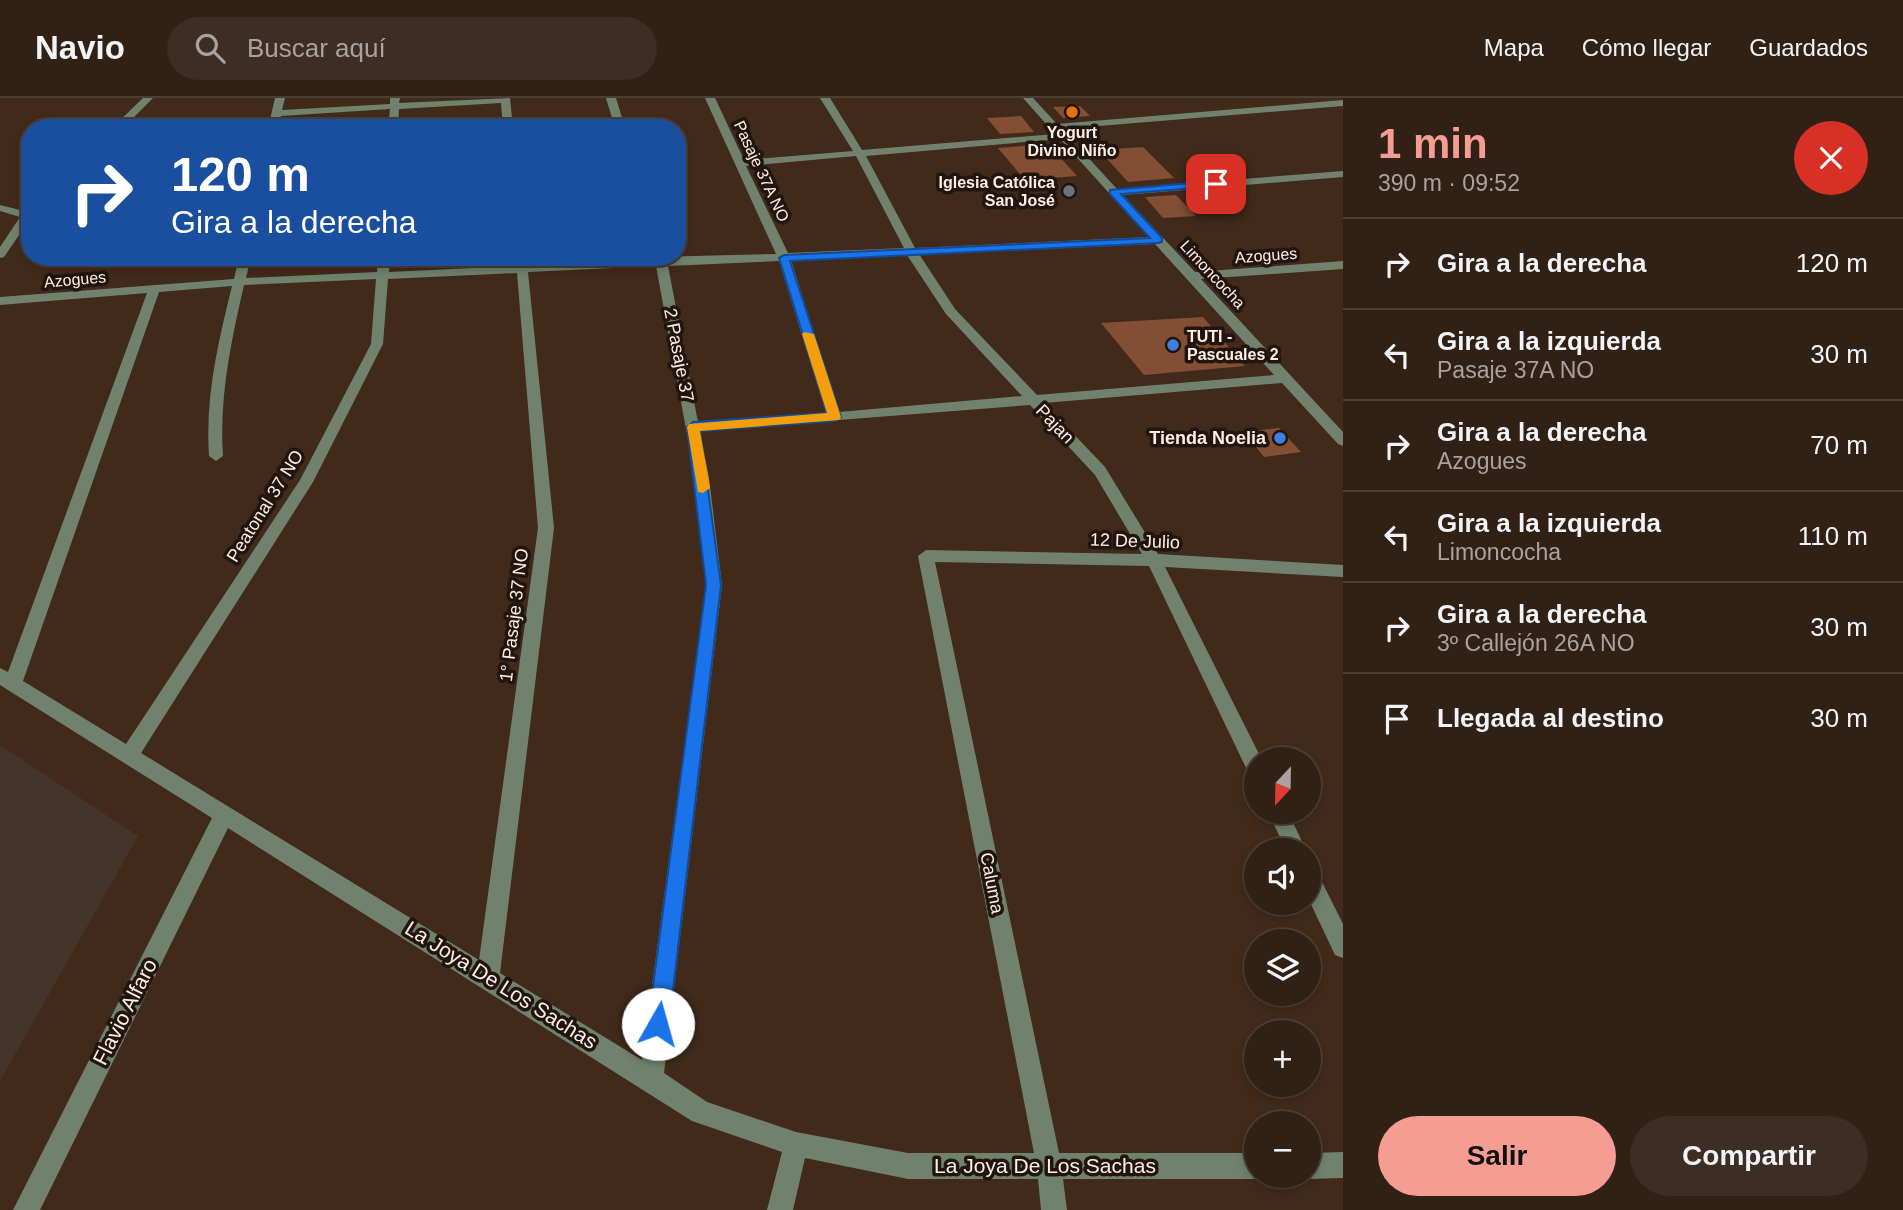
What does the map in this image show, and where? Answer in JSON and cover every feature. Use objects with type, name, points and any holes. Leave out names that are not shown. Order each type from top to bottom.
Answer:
[{"type":"street","points":[[126,119],[148,98]]},
{"type":"street","points":[[275,119],[280,98]]},
{"type":"street","points":[[611,98],[617,119]]},
{"type":"street","name":"Pasaje 37A NO","points":[[710,98],[784,258],[834,417]]},
{"type":"street","name":"Pajan","points":[[825,98],[860,154],[912,253],[950,311],[968,335],[1100,471],[1156,560],[1246,747]]},
{"type":"street","name":"Limoncocha","points":[[1028,98],[1343,441]]},
{"type":"street","points":[[276,113],[395,102],[505,99],[507,119]]},
{"type":"street","points":[[742,163],[860,154],[1343,103]]},
{"type":"street","points":[[1114,192],[1343,174]]},
{"type":"street","points":[[0,208],[21,212]]},
{"type":"street","points":[[0,255],[21,224]]},
{"type":"street","name":"Azogues","points":[[686,260],[912,253],[1158,240]]},
{"type":"street","name":"Azogues","points":[[1191,276],[1343,265]]},
{"type":"street","points":[[216,456],[212,428],[215,400],[243,266]]},
{"type":"street","name":"Peatonal 37 NO","points":[[129,755],[306,482],[377,344],[384,266]]},
{"type":"street","name":"Azogues","points":[[0,301],[239,282],[383,277],[501,266]]},
{"type":"street","name":"1° Pasaje 37 NO","points":[[488,977],[547,528],[522,266]]},
{"type":"street","name":"2 Pasaje 37","points":[[651,1079],[714,585],[693,427],[662,266]]},
{"type":"street","points":[[7,680],[154,289]]},
{"type":"street","points":[[693,427],[1285,378]]},
{"type":"street","name":"12 De Julio","points":[[926,556],[1156,560],[1343,571]]},
{"type":"street","name":"Caluma","points":[[926,556],[1049,1167],[1054,1210]]},
{"type":"street","name":"La Joya De Los Sachas","points":[[7,680],[701,1112],[796,1144],[908,1166],[1244,1166]]},
{"type":"street","name":"Flavio Alfaro","points":[[26,1210],[224,814]]},
{"type":"street","points":[[1321,902],[1343,947]]},
{"type":"street","points":[[780,1210],[796,1144]]},
{"type":"street","points":[[1321,1166],[1343,1166]]},
{"type":"shaded area","points":[[0,745],[138,836],[0,1081]]},
{"type":"building","name":"Yogurt Divino Niño","points":[[1080,106],[1090,116],[1063,118],[1053,107]]},
{"type":"building","points":[[1021,116],[1034,132],[1000,134],[987,118]]},
{"type":"building","points":[[1048,144],[1077,176],[1025,180],[998,148]]},
{"type":"building","points":[[1143,147],[1174,178],[1128,182],[1099,150]]},
{"type":"building","points":[[1176,195],[1196,216],[1163,218],[1145,197]]},
{"type":"building","name":"TUTI - Pascuales 2","points":[[1203,317],[1245,366],[1144,375],[1101,323]]},
{"type":"building","points":[[1279,428],[1301,452],[1264,457],[1244,432]]},
{"type":"slow traffic","points":[[703,488],[693,427],[834,417],[808,334]]},
{"type":"place","name":"Yogurt Divino Niño","points":[[1072,112]]},
{"type":"place","name":"Iglesia Católica San José","points":[[1069,191]]},
{"type":"place","name":"TUTI - Pascuales 2","points":[[1173,345]]},
{"type":"place","name":"Tienda Noelia","points":[[1280,438]]},
{"type":"route","points":[[658,1024],[714,585],[702,478],[693,427],[834,417],[784,258],[1158,240],[1114,192],[1216,184]]}]
